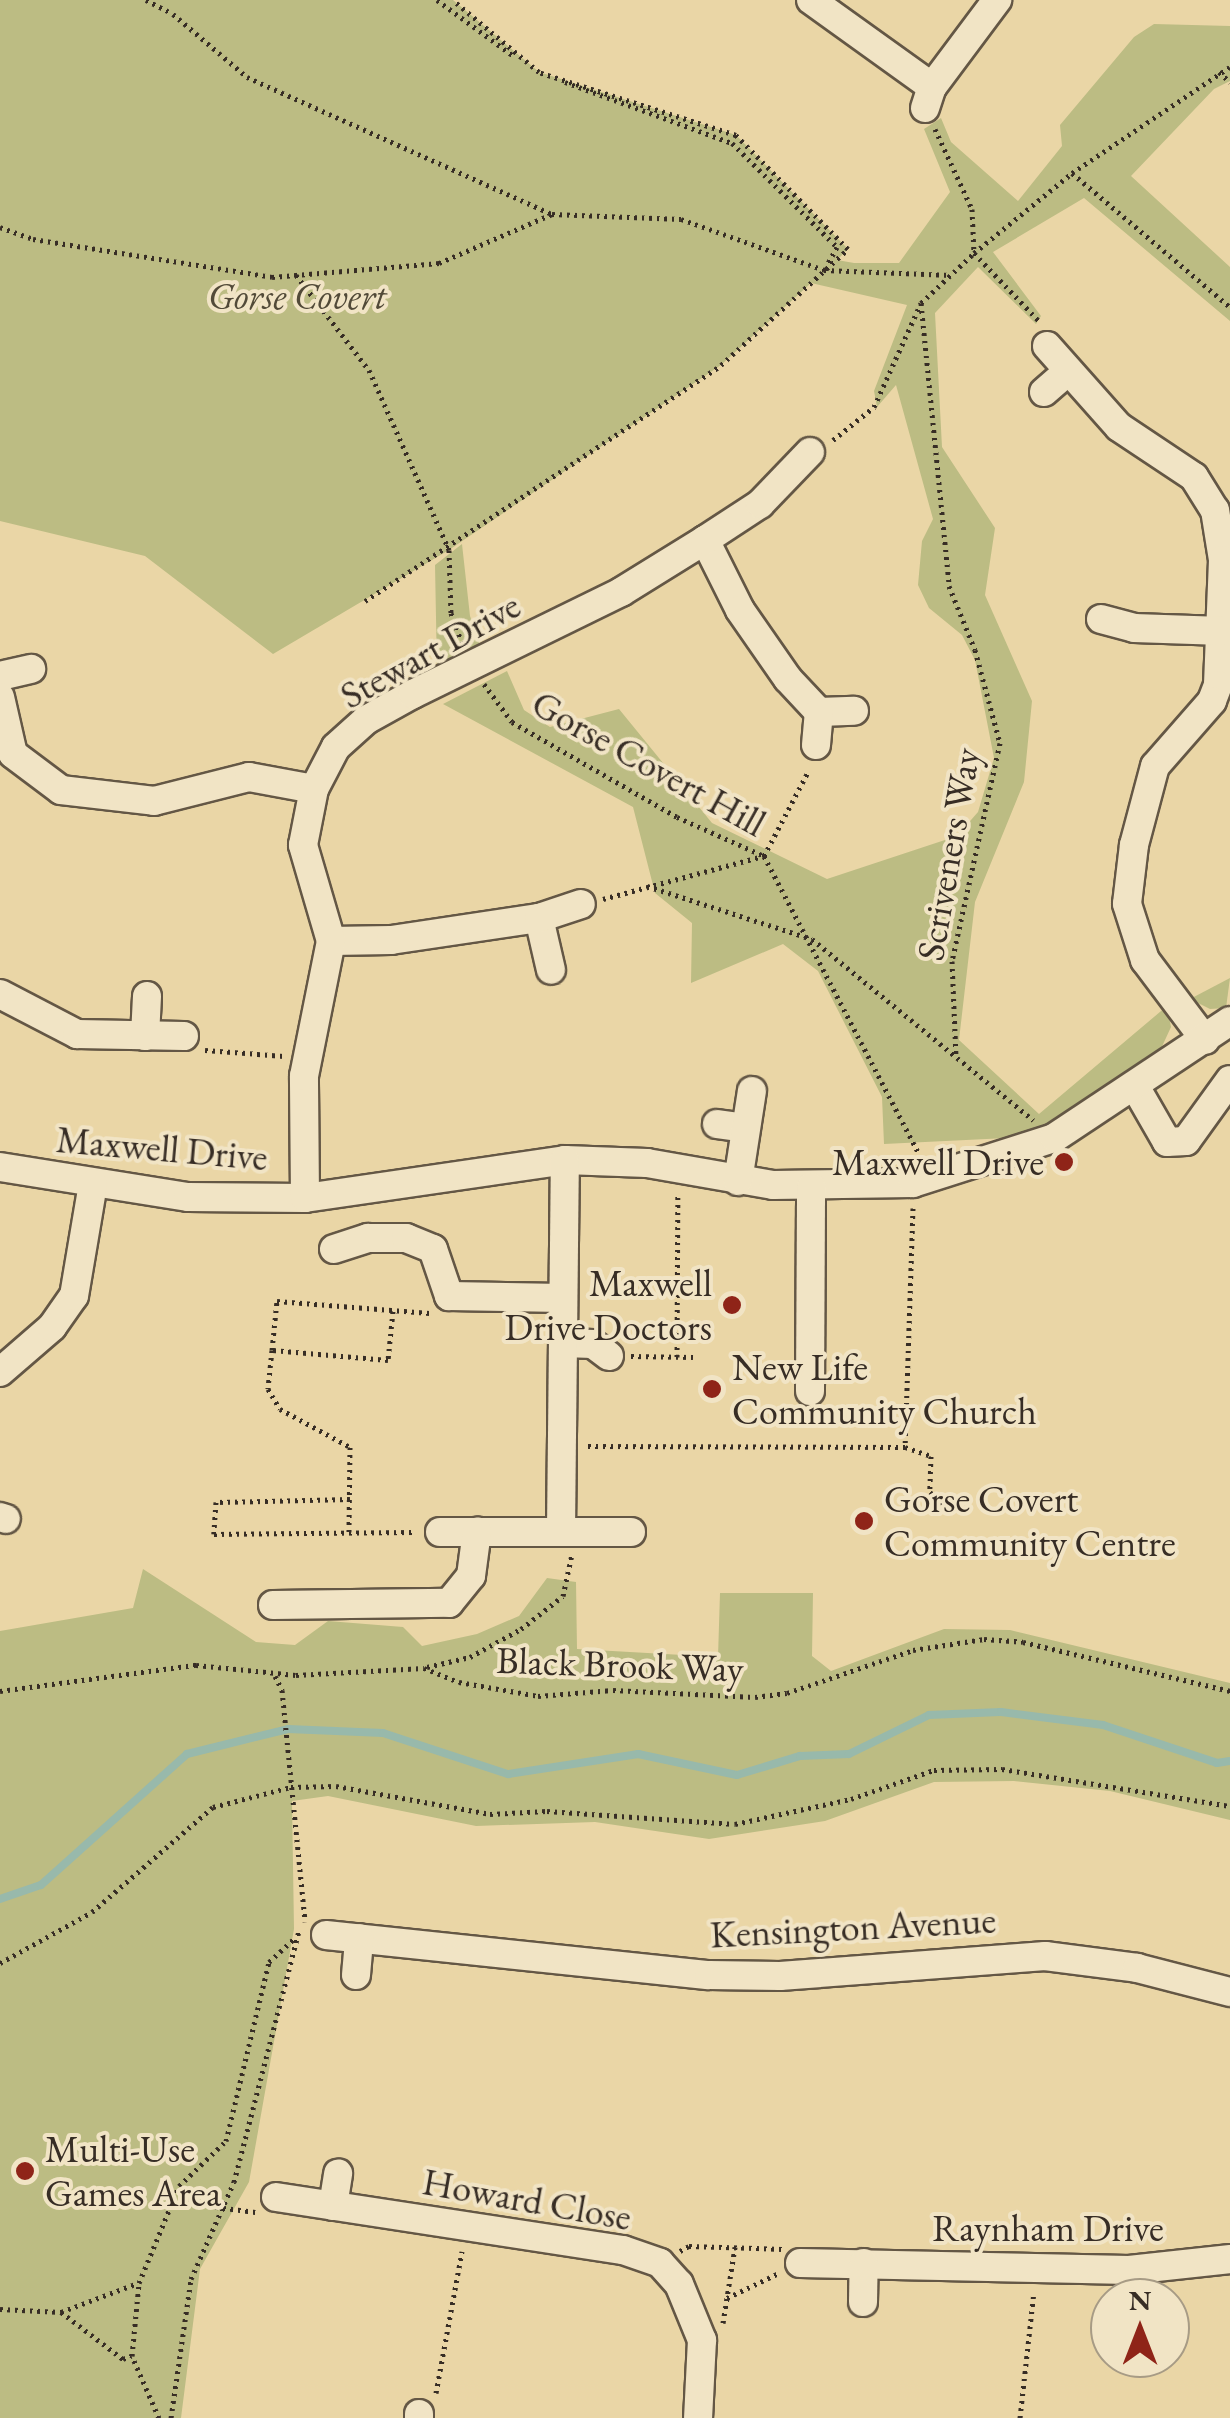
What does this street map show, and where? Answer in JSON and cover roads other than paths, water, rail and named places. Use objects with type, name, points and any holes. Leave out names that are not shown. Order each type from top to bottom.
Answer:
[{"type":"street","points":[[811,0],[928,98],[997,0]]},
{"type":"street","points":[[1048,346],[1119,428],[1177,462],[1208,494],[1221,535],[1223,631],[1212,700],[1172,742],[1144,794],[1128,879],[1135,942],[1205,1040]]},
{"type":"street","points":[[1044,392],[1068,371]]},
{"type":"street","name":"Stewart Drive","points":[[305,1198],[307,1058],[331,941],[304,856],[314,789],[336,747],[366,720],[621,592],[705,540],[760,504],[810,452]]},
{"type":"street","points":[[705,540],[765,650],[819,712],[816,745]]},
{"type":"street","points":[[1102,619],[1134,628],[1223,631]]},
{"type":"street","points":[[0,676],[32,669]]},
{"type":"street","points":[[0,697],[13,754],[61,790],[154,801],[248,777],[314,789]]},
{"type":"street","points":[[819,712],[854,711]]},
{"type":"street","points":[[331,941],[391,940],[539,918],[580,904]]},
{"type":"street","points":[[539,918],[550,970]]},
{"type":"street","points":[[0,994],[76,1034],[184,1036]]},
{"type":"street","points":[[144,1036],[147,996]]},
{"type":"street","name":"Maxwell Drive","points":[[0,1167],[188,1196],[305,1198],[565,1160],[678,1170],[738,1182],[812,1187],[923,1181],[1054,1138],[1136,1088],[1230,1021]]},
{"type":"street","points":[[1136,1088],[1168,1142],[1186,1141],[1230,1080]]},
{"type":"street","points":[[738,1182],[731,1126],[752,1092]]},
{"type":"street","points":[[565,1160],[568,1302],[563,1343],[562,1446],[567,1531]]},
{"type":"street","points":[[5,1353],[52,1326],[74,1296],[94,1184]]},
{"type":"street","points":[[810,1391],[812,1187]]},
{"type":"street","points":[[334,1249],[390,1236],[420,1241],[442,1262],[449,1296],[480,1308],[568,1302]]},
{"type":"street","points":[[563,1343],[593,1344],[609,1356]]},
{"type":"street","points":[[272,1605],[449,1603],[472,1576],[477,1531]]},
{"type":"street","points":[[440,1532],[631,1532]]},
{"type":"street","name":"Kensington Avenue","points":[[326,1935],[744,1976],[1045,1956],[1136,1968],[1230,1992]]},
{"type":"street","points":[[356,1975],[358,1938]]},
{"type":"street","points":[[333,2206],[338,2174]]},
{"type":"street","name":"Howard Close","points":[[276,2198],[622,2250],[660,2263],[679,2284],[702,2340],[698,2418]]},
{"type":"street","name":"Raynham Drive","points":[[800,2263],[1170,2268],[1230,2258]]},
{"type":"street","points":[[863,2302],[864,2263]]},
{"type":"waterway","points":[[0,1899],[41,1885],[187,1754],[288,1729],[383,1733],[508,1774],[638,1754],[737,1775],[800,1756],[849,1754],[929,1715],[1001,1712],[1103,1725],[1217,1763],[1230,1761]]},
{"type":"place","name":"Maxwell Drive","points":[[1064,1162]]},
{"type":"place","name":"Maxwell Drive Doctors","points":[[732,1305]]},
{"type":"place","name":"New Life Community Church","points":[[712,1389]]},
{"type":"place","name":"Gorse Covert Community Centre","points":[[864,1521]]},
{"type":"place","name":"Multi-Use Games Area","points":[[25,2171]]},
{"type":"park label","name":"Gorse Covert","points":[[297,296]]}]
